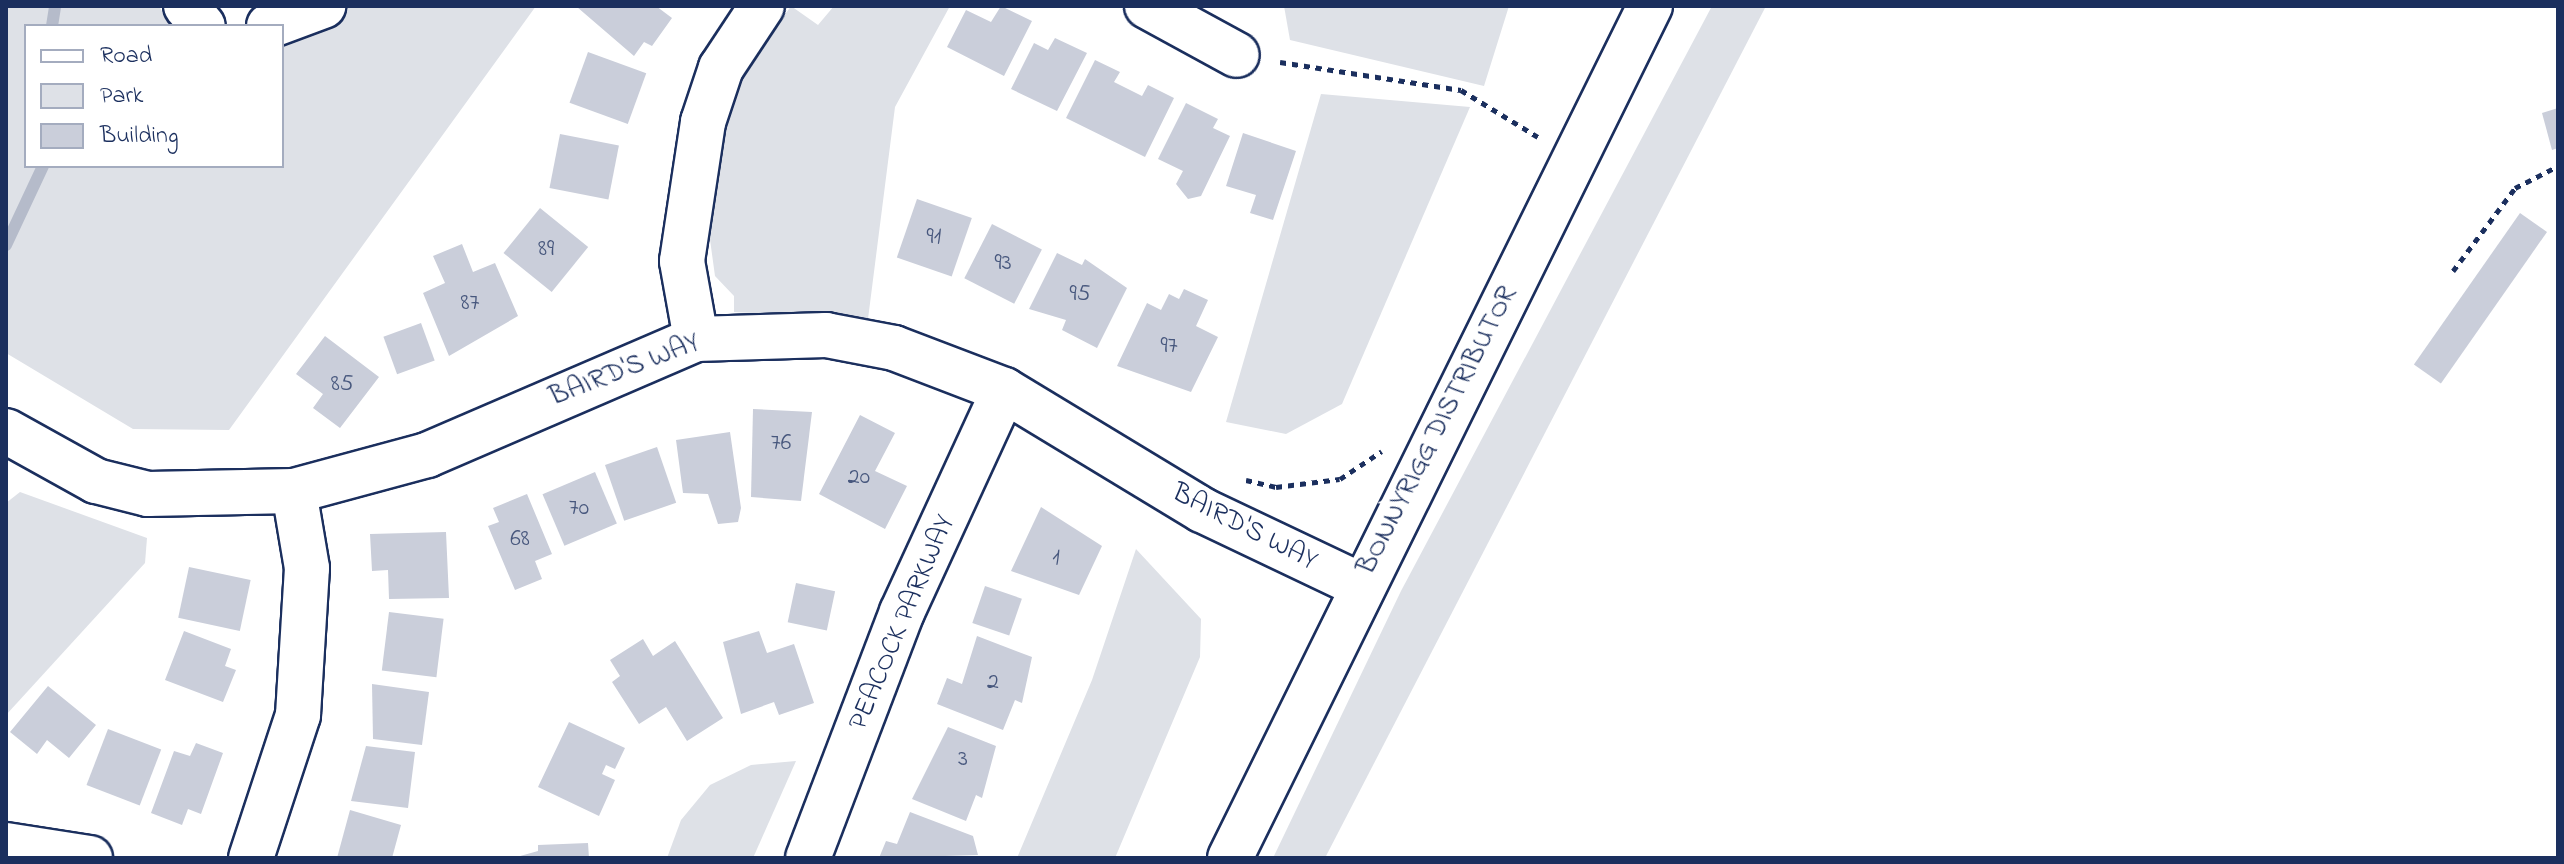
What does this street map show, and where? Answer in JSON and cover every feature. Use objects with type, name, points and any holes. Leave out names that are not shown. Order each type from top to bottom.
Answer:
[{"type":"street","points":[[186,6],[201,24]]},
{"type":"street","points":[[274,24],[323,6]]},
{"type":"street","points":[[696,339],[682,261],[703,122],[721,68],[762,6]]},
{"type":"street","name":"BONNYRIGG DISTRIBUTOR","points":[[1230,858],[1360,585],[1650,6]]},
{"type":"street","points":[[1176,12],[1237,55]]},
{"type":"street","name":"BAIRD'S WAY","points":[[6,431],[96,481],[148,494],[294,491],[427,455],[696,339],[826,335],[894,348],[1004,390],[1202,510],[1360,585]]},
{"type":"street","name":"PEACOCK PARKWAY","points":[[808,858],[902,612],[1004,390]]},
{"type":"street","points":[[251,858],[298,715],[307,568],[294,491]]},
{"type":"street","points":[[6,845],[90,858]]},
{"type":"path","points":[[1237,55],[1461,90],[1546,141],[1540,153]]},
{"type":"path","points":[[2453,271],[2515,188],[2558,166]]},
{"type":"path","points":[[1235,478],[1276,487],[1340,479],[1383,450],[1390,436]]},
{"type":"green space","points":[[6,6],[159,6],[169,24],[24,24],[24,168],[284,168],[284,29],[344,6],[536,6],[229,430],[133,429],[6,353]]},
{"type":"green space","points":[[791,6],[818,25],[834,6],[950,6],[895,107],[868,319],[734,312],[734,296],[715,276],[708,225],[716,144],[740,79]]},
{"type":"green space","points":[[1284,6],[1509,6],[1484,86],[1290,40]]},
{"type":"green space","points":[[1712,6],[1766,6],[1325,858],[1273,858],[1401,591]]},
{"type":"green space","points":[[1321,94],[1470,107],[1342,404],[1286,434],[1226,422]]},
{"type":"green space","points":[[20,492],[147,538],[145,563],[6,715],[6,503]]},
{"type":"green space","points":[[1136,549],[1201,619],[1200,657],[1115,858],[1017,858],[1092,680]]},
{"type":"green space","points":[[796,761],[753,858],[667,858],[681,820],[710,785],[751,765]]},
{"type":"building","points":[[656,6],[672,18],[652,46],[644,42],[634,56],[577,7]]},
{"type":"building","points":[[1001,6],[1032,21],[1004,76],[947,47],[966,10],[991,22]]},
{"type":"building","points":[[1055,38],[1087,53],[1057,111],[1011,89],[1034,43],[1048,50]]},
{"type":"building","points":[[588,52],[646,73],[628,124],[570,103]]},
{"type":"building","points":[[1095,60],[1120,72],[1114,82],[1142,96],[1148,85],[1174,98],[1145,157],[1066,118]]},
{"type":"building","points":[[1186,103],[1218,119],[1213,128],[1230,136],[1201,196],[1188,199],[1176,184],[1183,171],[1158,159]]},
{"type":"building","points":[[2558,108],[2558,148],[2552,150],[2542,113]]},
{"type":"building","points":[[1243,133],[1296,151],[1273,220],[1250,213],[1256,195],[1226,186]]},
{"type":"building","points":[[560,134],[619,145],[608,199],[550,188]]},
{"type":"building","points":[[917,199],[972,218],[952,277],[897,258]]},
{"type":"building","points":[[540,208],[588,247],[552,292],[503,253]]},
{"type":"building","points":[[2520,213],[2547,232],[2441,383],[2414,365]]},
{"type":"building","points":[[992,224],[1042,249],[1014,304],[964,278]]},
{"type":"building","points":[[462,244],[473,272],[495,263],[518,316],[449,356],[423,293],[445,283],[433,256]]},
{"type":"building","points":[[1057,253],[1082,265],[1085,259],[1127,288],[1097,348],[1062,330],[1066,320],[1029,309]]},
{"type":"building","points":[[1184,289],[1208,300],[1196,326],[1218,337],[1191,392],[1117,366],[1147,303],[1161,310],[1169,294],[1179,299]]},
{"type":"building","points":[[421,323],[435,361],[397,374],[383,337]]},
{"type":"building","points":[[325,336],[379,377],[340,428],[313,408],[323,394],[296,374]]},
{"type":"building","points":[[753,409],[812,412],[801,501],[751,497]]},
{"type":"building","points":[[860,415],[895,433],[875,471],[907,486],[885,529],[819,494]]},
{"type":"building","points":[[730,432],[741,508],[738,522],[718,524],[708,494],[683,493],[676,440]]},
{"type":"building","points":[[657,447],[676,503],[624,521],[605,465]]},
{"type":"building","points":[[595,472],[617,524],[564,546],[543,494]]},
{"type":"building","points":[[527,494],[552,554],[535,561],[542,579],[515,590],[488,526],[499,522],[493,508]]},
{"type":"building","points":[[1041,507],[1102,546],[1079,595],[1011,571]]},
{"type":"building","points":[[446,532],[449,598],[389,599],[388,570],[372,571],[370,534]]},
{"type":"building","points":[[189,567],[251,580],[240,631],[178,618]]},
{"type":"building","points":[[796,583],[835,591],[827,630],[788,622]]},
{"type":"building","points":[[985,586],[1022,599],[1009,636],[972,623]]},
{"type":"building","points":[[389,612],[444,619],[436,677],[382,671]]},
{"type":"building","points":[[184,631],[231,649],[225,666],[236,670],[223,702],[165,680]]},
{"type":"building","points":[[759,631],[767,653],[794,644],[814,703],[779,715],[774,702],[741,714],[723,642]]},
{"type":"building","points":[[977,636],[1032,657],[1022,703],[1015,700],[1003,730],[937,704],[947,678],[962,684]]},
{"type":"building","points":[[643,639],[653,656],[675,641],[723,718],[687,741],[666,707],[639,724],[612,682],[620,676],[610,660]]},
{"type":"building","points":[[372,684],[429,692],[422,745],[373,739]]},
{"type":"building","points":[[48,686],[96,725],[69,758],[47,740],[37,754],[10,732]]},
{"type":"building","points":[[569,722],[625,748],[615,769],[606,765],[602,774],[615,780],[599,816],[538,787]]},
{"type":"building","points":[[948,727],[996,746],[982,798],[976,795],[966,821],[912,799]]},
{"type":"building","points":[[108,729],[161,749],[140,805],[86,785]]},
{"type":"building","points":[[196,743],[223,753],[201,814],[188,809],[182,825],[151,813],[174,751],[190,756]]},
{"type":"building","points":[[366,746],[415,752],[408,808],[351,801]]},
{"type":"building","points":[[350,810],[401,825],[392,858],[337,858]]},
{"type":"building","points":[[910,812],[973,836],[978,855],[879,858],[886,841],[897,844]]},
{"type":"building","points":[[588,843],[589,858],[513,858],[538,851],[538,845]]},
{"type":"waterway","points":[[52,24],[55,6]]},
{"type":"waterway","points":[[6,245],[42,168]]}]
